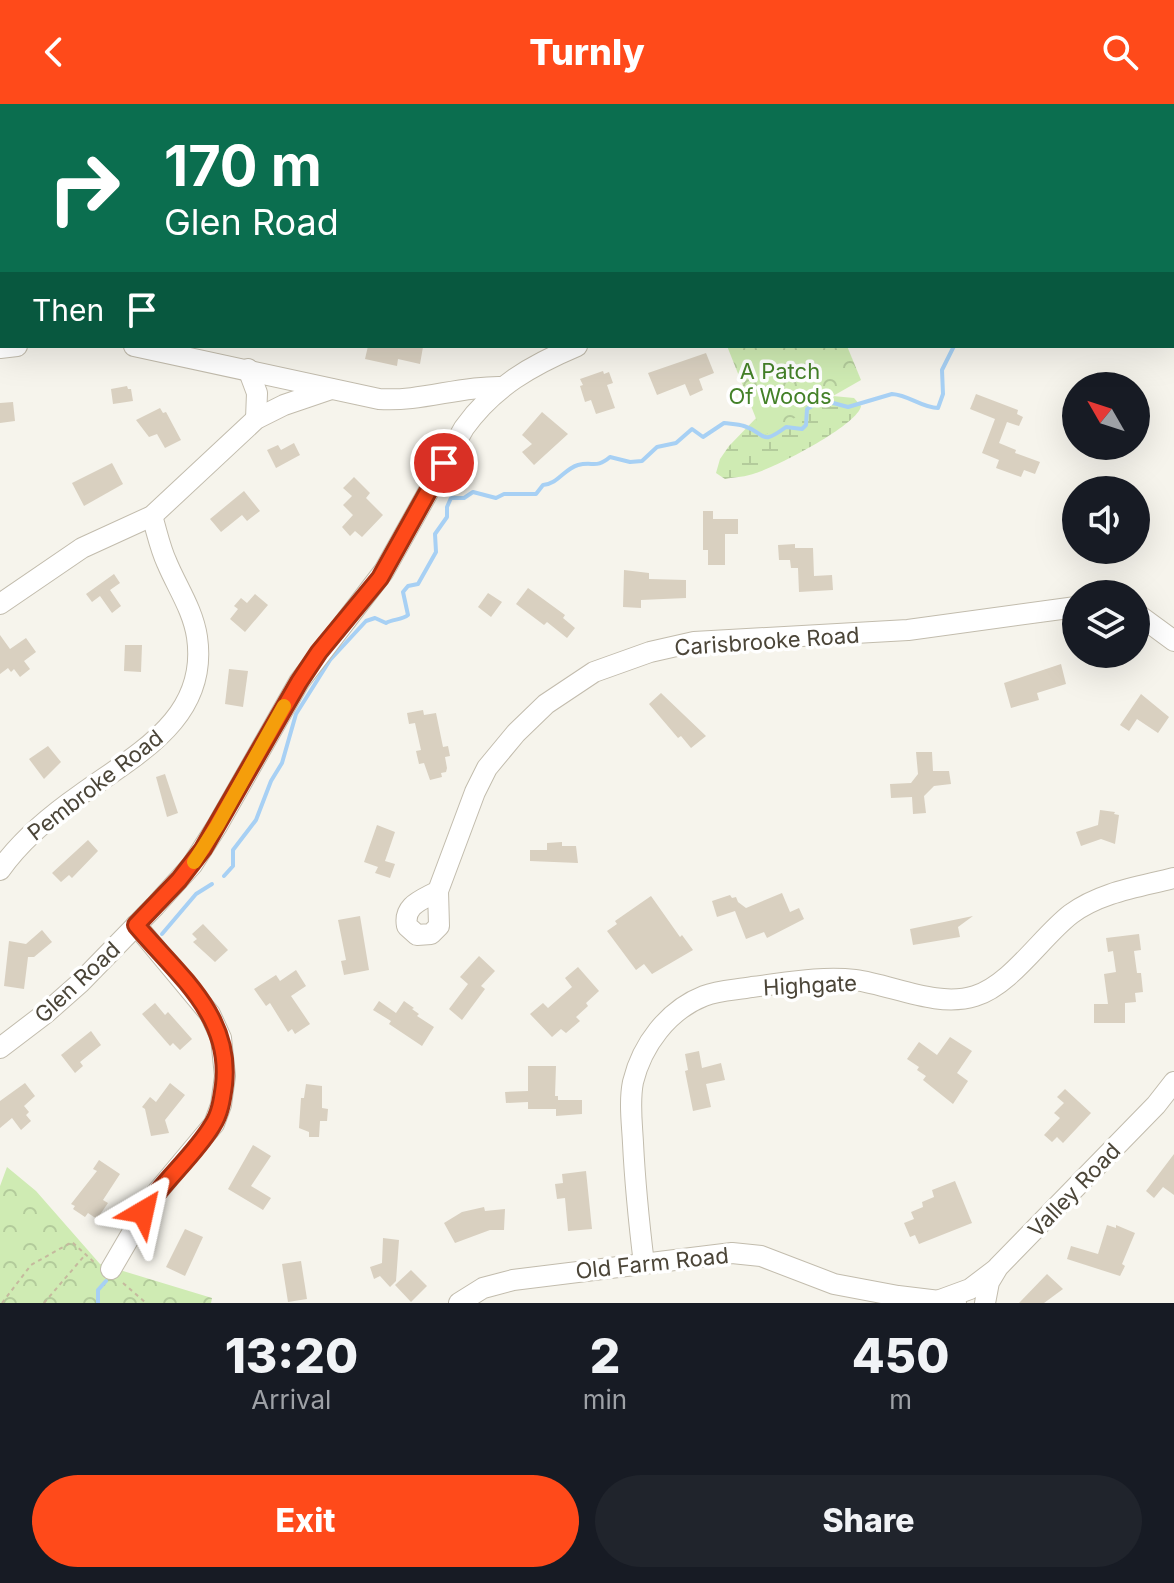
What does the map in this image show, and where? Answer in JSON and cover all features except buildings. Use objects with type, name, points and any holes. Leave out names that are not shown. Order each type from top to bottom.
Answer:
[{"type":"street","points":[[144,348],[361,396],[406,400],[474,388],[501,387]]},
{"type":"street","name":"Glen Road","points":[[0,1048],[55,1006],[179,880],[203,849],[299,682],[319,652],[380,578],[464,428],[480,407],[501,387],[539,362],[572,348]]},
{"type":"street","points":[[248,369],[257,393],[256,419]]},
{"type":"street","points":[[0,604],[82,548],[152,516],[256,419],[284,405],[331,389]]},
{"type":"street","name":"Pembroke Road","points":[[0,870],[29,836],[65,806],[152,745],[176,718],[189,696],[198,655],[196,633],[187,604],[161,550],[152,516]]},
{"type":"street","name":"Carisbrooke Road","points":[[438,891],[475,792],[492,762],[546,704],[602,668],[694,642],[899,631],[1062,609]]},
{"type":"street","points":[[1150,623],[1174,641]]},
{"type":"street","name":"Highgate","points":[[644,1264],[635,1182],[632,1091],[647,1047],[664,1023],[680,1010],[712,993],[827,979],[864,982],[941,998],[975,996],[1022,963],[1057,926],[1086,904],[1111,894],[1174,878]]},
{"type":"street","points":[[109,1272],[153,1197],[214,1124],[221,1105],[225,1076],[221,1038],[210,1014],[136,925]]},
{"type":"street","name":"Valley Road","points":[[985,1303],[989,1282],[998,1267],[1156,1105],[1174,1082]]},
{"type":"street","name":"Old Farm Road","points":[[459,1303],[483,1288],[513,1280],[719,1255],[751,1254],[834,1284],[907,1298],[948,1302],[998,1267]]},
{"type":"path","points":[[2,1303],[31,1265],[72,1242],[146,1303]]},
{"type":"path","points":[[44,1303],[86,1254]]},
{"type":"green space","name":"A Patch Of Woods","points":[[728,348],[848,348],[861,380],[763,436]]},
{"type":"green space","points":[[815,397],[854,398],[861,406],[846,424],[832,434],[752,474],[725,479],[716,473],[720,459],[729,446],[760,414]]},
{"type":"green space","points":[[7,1167],[36,1191],[100,1264],[212,1298],[211,1303],[0,1303],[0,1186]]},
{"type":"waterway","points":[[224,876],[233,866],[233,850],[256,820],[271,781],[282,763],[296,714],[330,660],[366,621],[375,618],[386,623],[408,615],[403,592],[408,586],[418,584],[436,552],[435,534],[447,517],[451,498],[464,498],[473,492],[496,498],[504,494],[536,494],[543,485],[553,482],[573,467],[598,464],[610,457],[630,462],[642,461],[657,447],[676,443],[692,429],[703,437],[724,423],[742,425],[764,437],[786,427],[802,429],[806,425],[807,409],[822,400],[848,407],[892,394],[938,408],[943,394],[942,370],[953,348]]},
{"type":"waterway","points":[[162,934],[196,894],[212,884]]},
{"type":"waterway","points":[[98,1303],[98,1290],[106,1281]]},
{"type":"slow traffic","points":[[194,862],[284,706]]},
{"type":"route","points":[[143,1212],[160,1187],[214,1124],[221,1105],[225,1068],[221,1038],[210,1014],[136,925],[179,880],[203,849],[279,714],[319,652],[380,578],[444,463]]}]
